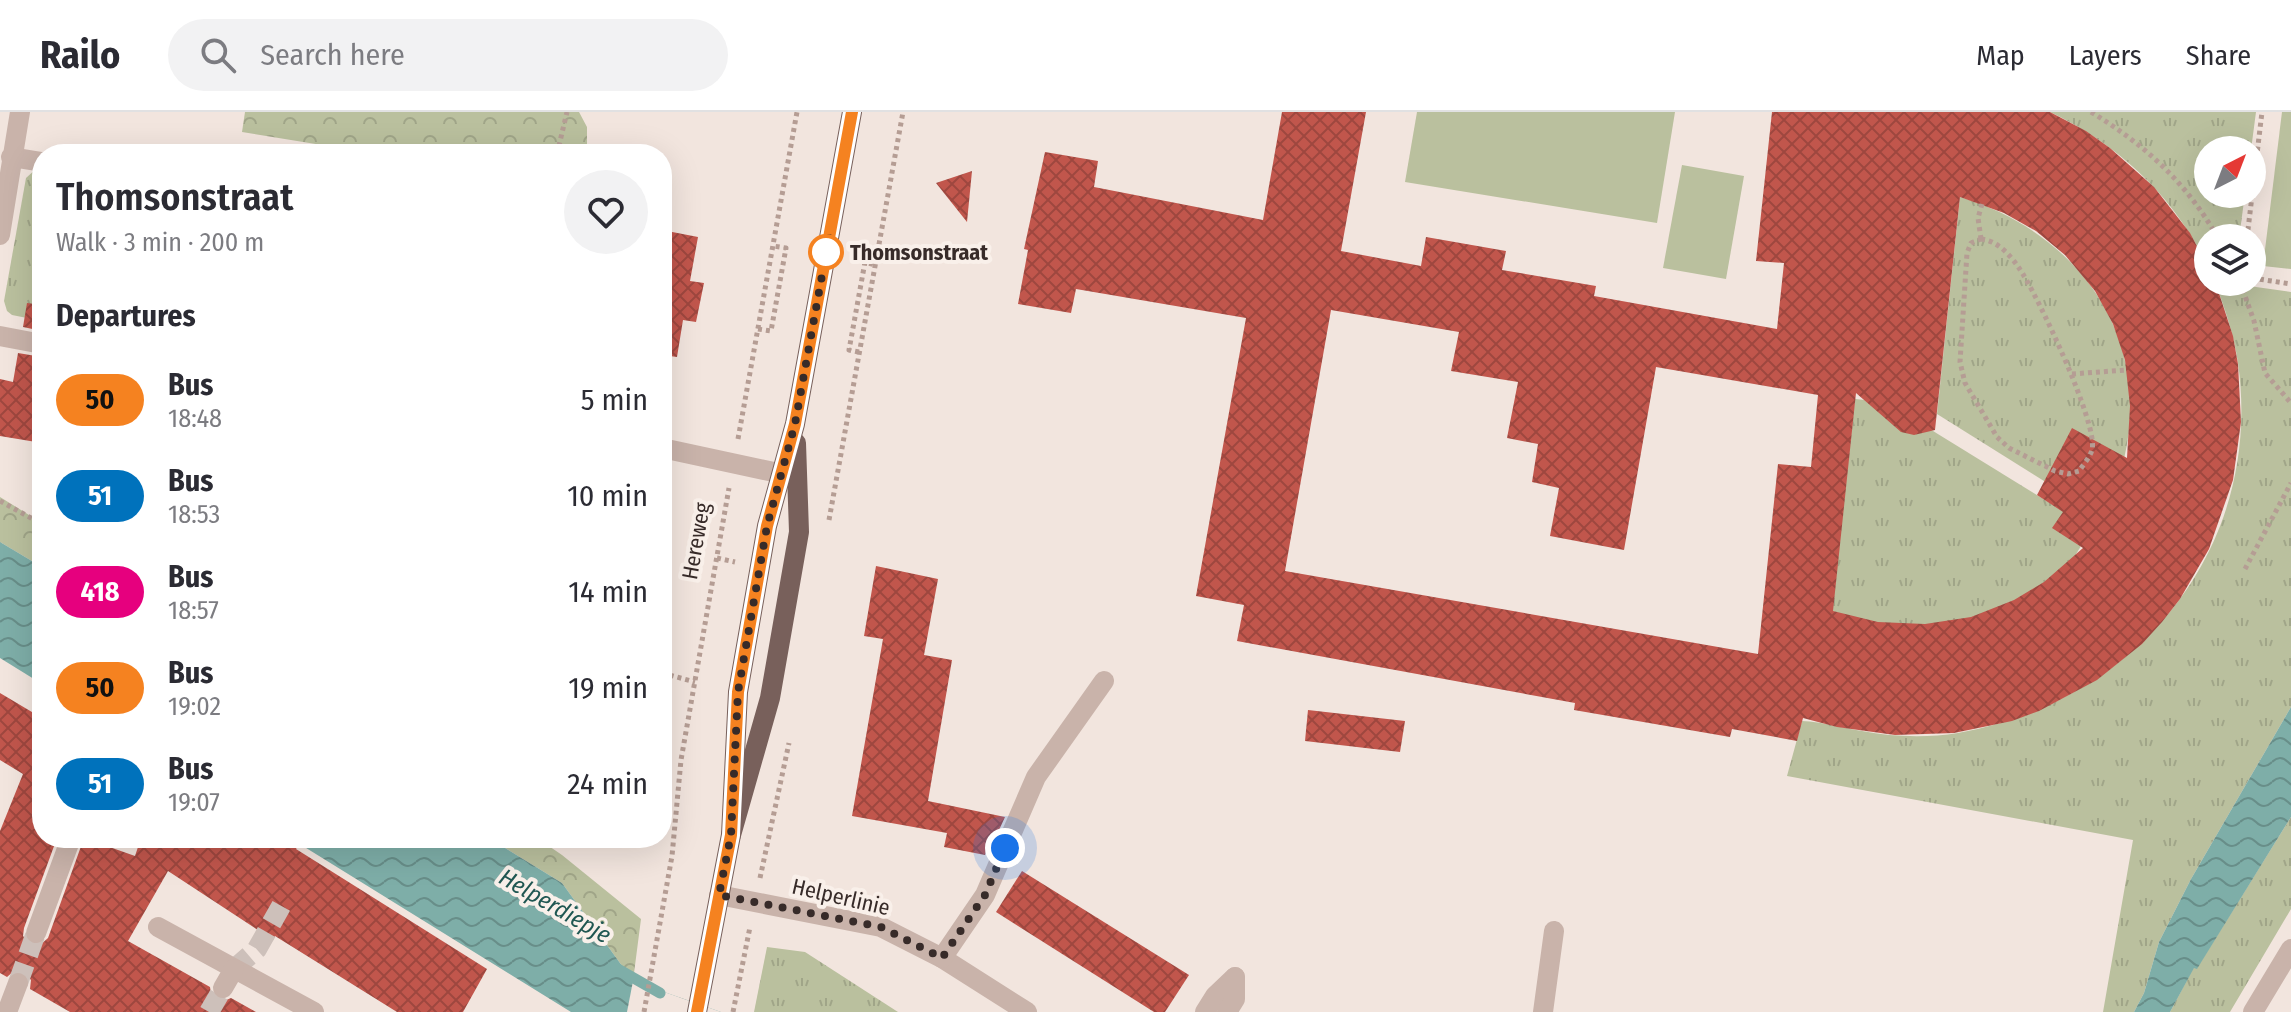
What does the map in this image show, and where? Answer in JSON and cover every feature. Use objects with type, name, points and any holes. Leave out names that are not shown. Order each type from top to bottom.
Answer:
[{"type":"main road","points":[[731,835],[738,692],[767,526],[789,475],[795,424],[852,112]]},
{"type":"main road","points":[[698,1008],[731,835],[770,698],[799,532],[789,475]]},
{"type":"street","points":[[0,235],[20,112]]},
{"type":"street","points":[[11,157],[32,160]]},
{"type":"street","points":[[0,336],[32,342]]},
{"type":"street","points":[[672,450],[789,475]]},
{"type":"street","points":[[942,958],[985,895],[1036,777],[1104,681]]},
{"type":"street","points":[[36,933],[67,848]]},
{"type":"street","name":"Helperlinie","points":[[719,895],[881,927],[942,958],[1027,1012]]},
{"type":"street","points":[[158,927],[314,1012]]},
{"type":"street","points":[[1543,1012],[1554,931]]},
{"type":"street","points":[[2253,1012],[2291,949]]},
{"type":"street","points":[[223,988],[234,969]]},
{"type":"street","points":[[1205,1012],[1215,996],[1235,977],[1235,999],[1227,1012]]},
{"type":"street","points":[[7,1012],[18,983]]},
{"type":"path","points":[[559,144],[567,112]]},
{"type":"path","name":"Hereweg","points":[[644,1012],[672,856],[681,760],[797,112]]},
{"type":"path","points":[[828,526],[903,112]]},
{"type":"path","points":[[2091,112],[2162,163],[2193,198],[2209,224]]},
{"type":"path","points":[[2249,224],[2262,112]]},
{"type":"path","points":[[1981,239],[1978,218],[1982,204]]},
{"type":"path","points":[[1981,239],[1998,245],[2017,265],[2072,374],[2093,449],[2079,471],[2068,474],[2009,448],[1997,437],[1965,383],[1960,362],[1967,253],[1971,243],[1981,239]]},
{"type":"path","points":[[758,329],[771,331],[784,261],[786,248],[773,246]]},
{"type":"path","points":[[859,352],[849,350],[865,262],[875,265]]},
{"type":"path","points":[[2266,280],[2291,284]]},
{"type":"path","points":[[2245,296],[2254,321],[2265,373],[2291,403]]},
{"type":"path","points":[[2072,374],[2126,370]]},
{"type":"path","points":[[2245,569],[2291,483]]},
{"type":"path","points":[[0,501],[32,519]]},
{"type":"path","points":[[672,676],[695,682]]},
{"type":"path","points":[[733,1009],[754,902]]},
{"type":"green space","points":[[245,112],[579,112],[587,127],[587,144],[316,144],[242,132]]},
{"type":"green space","points":[[1417,112],[1675,112],[1657,223],[1405,182]]},
{"type":"green space","points":[[2050,112],[2256,112],[2253,136],[2194,136],[2194,208],[2243,208],[2241,224],[2194,224],[2194,240],[2162,196],[2142,176],[2122,157]]},
{"type":"green space","points":[[2282,112],[2291,112],[2291,269],[2266,266],[2266,242]]},
{"type":"green space","points":[[1682,165],[1744,176],[1726,279],[1663,268]]},
{"type":"green space","points":[[32,173],[32,319],[12,315],[4,301],[26,178]]},
{"type":"green space","points":[[1960,197],[2002,213],[2039,235],[2071,263],[2097,295],[2116,331],[2127,371],[2130,414],[2124,459],[2071,498],[1937,414]]},
{"type":"green space","points":[[2266,288],[2291,292],[2291,707],[2191,879],[2159,942],[2144,993],[2134,1012],[2103,1012],[2133,840],[1787,776],[1802,721],[1886,735],[1958,733],[2022,716],[2081,688],[2132,651],[2175,606],[2208,553],[2230,494],[2241,431],[2238,363],[2220,296],[2266,296]]},
{"type":"green space","points":[[1855,399],[1886,402],[2063,511],[2081,546],[2064,574],[1997,614],[1951,629],[1830,628]]},
{"type":"green space","points":[[0,497],[32,517],[32,561],[0,542]]},
{"type":"green space","points":[[2291,817],[2291,909],[2230,1012],[2170,1012],[2194,967],[2197,968]]},
{"type":"green space","points":[[505,848],[552,848],[641,919],[633,981],[562,883]]},
{"type":"green space","points":[[767,947],[805,952],[898,1012],[754,1012]]},
{"type":"water","points":[[0,542],[32,561],[32,678],[0,658]]},
{"type":"water","points":[[2291,707],[2291,817],[2197,969],[2194,968],[2170,1012],[2134,1012],[2144,993],[2159,942],[2191,879]]},
{"type":"water","points":[[306,848],[505,848],[562,883],[633,981],[721,1012],[571,1012]]},
{"type":"pier","points":[[633,981],[721,1012],[627,1012]]},
{"type":"building","points":[[1282,112],[1366,112],[1341,251],[1421,266],[1426,237],[1506,251],[1502,270],[1596,286],[1594,296],[1777,329],[1784,263],[1756,261],[1772,112],[2050,112],[2110,148],[2154,187],[2194,241],[2194,296],[2220,296],[2238,364],[2241,422],[2233,480],[2209,549],[2180,599],[2142,644],[2097,680],[2039,711],[2012,721],[1954,733],[1895,735],[1837,727],[1803,718],[1797,741],[1732,729],[1730,737],[1574,710],[1575,703],[1237,641],[1244,605],[1196,596],[1246,318],[1076,289],[1071,313],[1018,304],[1028,250],[1024,249],[1045,152],[1098,161],[1094,187],[1263,220]],"holes":[[[1960,197],[2004,213],[2036,231],[2065,255],[2095,291],[2113,324],[2125,360],[2130,406],[2127,458],[2072,428],[2037,495],[2063,512],[2052,528],[2083,548],[2044,582],[2014,600],[1971,617],[1925,624],[1878,622],[1833,611],[1856,393],[1901,432],[1914,435],[1935,430]],[[1331,310],[1459,332],[1451,371],[1518,382],[1507,438],[1538,444],[1532,482],[1559,488],[1550,536],[1624,550],[1656,367],[1818,395],[1811,467],[1778,464],[1758,654],[1285,571]]]},
{"type":"building","points":[[972,171],[967,222],[936,183]]},
{"type":"building","points":[[672,232],[698,237],[690,281],[704,283],[696,322],[683,320],[677,357],[672,356]]},
{"type":"building","points":[[27,303],[32,304],[32,329],[23,327]]},
{"type":"building","points":[[18,353],[32,355],[32,441],[0,436],[0,379],[13,382]]},
{"type":"building","points":[[876,566],[938,579],[924,655],[952,660],[928,801],[1005,817],[994,841],[989,840],[985,855],[944,847],[947,833],[852,816],[883,639],[864,636]]},
{"type":"building","points":[[0,693],[32,712],[32,848],[53,848],[24,928],[23,936],[31,945],[39,946],[48,938],[80,848],[112,848],[135,856],[138,848],[297,848],[487,969],[463,1012],[397,1012],[275,936],[273,940],[168,871],[128,941],[210,987],[211,994],[217,1000],[231,998],[256,1012],[70,1012],[30,989],[31,980],[23,971],[15,970],[7,977],[0,973],[0,831],[23,774],[0,760]]},
{"type":"building","points":[[1308,710],[1405,721],[1400,752],[1305,741]]},
{"type":"building","points":[[1022,871],[1189,975],[1165,1012],[1154,1012],[996,912]]},
{"type":"waterway","name":"Helperdiepje","points":[[616,968],[660,993]]},
{"type":"tunnel","points":[[234,969],[257,949],[284,901]]},
{"type":"tunnel","points":[[18,983],[36,933]]},
{"type":"tunnel","points":[[209,1012],[223,988]]},
{"type":"bus line","name":"50","points":[[697,1012],[731,835],[738,692],[767,526],[795,424],[852,112]]},
{"type":"place","name":"Thomsonstraat","points":[[826,252]]},
{"type":"route","points":[[826,252],[829,237],[795,424],[767,526],[738,692],[731,835],[719,895],[881,927],[942,958],[985,895],[1005,848]]}]
